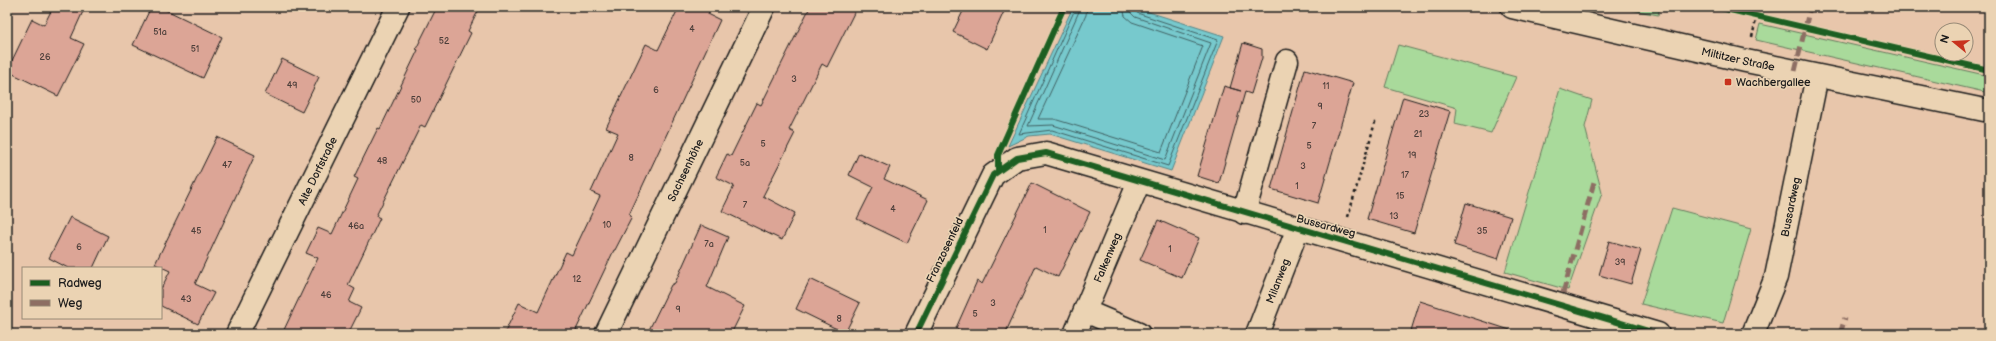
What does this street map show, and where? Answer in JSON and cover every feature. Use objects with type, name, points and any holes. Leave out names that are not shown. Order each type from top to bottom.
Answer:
[{"type":"street","name":"Alte Dorfstraße","points":[[237,334],[398,7]]},
{"type":"street","name":"Sachsenhöhe","points":[[606,334],[764,7]]},
{"type":"street","name":"Miltitzer Straße","points":[[1512,7],[1817,76],[1989,111]]},
{"type":"street","points":[[1244,213],[1287,61]]},
{"type":"street","name":"Bussardweg","points":[[1753,334],[1776,277],[1817,76]]},
{"type":"street","name":"Bussardweg","points":[[995,173],[1016,158],[1046,153],[1139,182],[1658,334]]},
{"type":"street","name":"Franzosenfeld","points":[[916,334],[995,173]]},
{"type":"street","name":"Falkenweg","points":[[1075,334],[1139,182]]},
{"type":"street","name":"Milanweg","points":[[1257,334],[1298,228]]},
{"type":"street","points":[[1085,311],[1139,334]]},
{"type":"path","points":[[995,173],[998,155],[1064,7]]},
{"type":"path","points":[[1341,240],[1376,119]]},
{"type":"green space","points":[[1617,7],[1660,7],[1658,15]]},
{"type":"green space","points":[[1760,24],[1989,76],[1989,93],[1756,40]]},
{"type":"green space","points":[[1398,45],[1516,77],[1491,133],[1455,124],[1457,108],[1385,87]]},
{"type":"green space","points":[[1560,89],[1592,100],[1585,127],[1602,193],[1568,290],[1505,272]]},
{"type":"green space","points":[[1672,208],[1751,229],[1723,323],[1641,304]]},
{"type":"water","points":[[1073,7],[1133,7],[1224,36],[1171,171],[1050,134],[1029,136],[1008,146]]},
{"type":"building","points":[[53,7],[85,7],[71,38],[84,44],[58,96],[7,71],[32,19],[44,25]]},
{"type":"building","points":[[151,7],[160,7],[222,37],[203,78],[133,45]]},
{"type":"building","points":[[437,7],[480,7],[468,31],[471,33],[425,127],[421,125],[376,216],[380,218],[348,285],[355,289],[349,302],[361,308],[348,334],[282,334],[318,258],[306,253],[318,228],[332,234],[358,179],[354,177],[378,128],[380,129],[418,50],[416,49]]},
{"type":"building","points":[[679,7],[711,7],[708,14],[720,20],[629,215],[632,217],[614,250],[576,330],[585,334],[504,334],[519,303],[538,312],[566,252],[572,255],[600,196],[591,192],[618,133],[606,128],[646,44],[658,50]]},
{"type":"building","points":[[810,7],[857,7],[827,67],[822,64],[789,130],[795,133],[763,196],[795,213],[782,240],[722,211],[734,186],[716,177],[727,154],[731,156],[757,103],[761,105]]},
{"type":"building","points":[[965,7],[1006,7],[987,49],[953,32]]},
{"type":"building","points":[[1243,43],[1262,49],[1262,58],[1251,94],[1245,92],[1219,183],[1197,176],[1224,86],[1230,88]]},
{"type":"building","points":[[282,59],[319,77],[302,112],[265,94]]},
{"type":"building","points":[[1305,69],[1353,83],[1318,203],[1271,189]]},
{"type":"building","points":[[1403,97],[1450,111],[1414,233],[1367,219]]},
{"type":"building","points":[[217,137],[255,155],[195,284],[214,293],[198,324],[162,306],[162,287],[170,271],[155,264]]},
{"type":"building","points":[[859,153],[890,167],[884,179],[928,200],[907,243],[857,219],[873,187],[849,175]]},
{"type":"building","points":[[1032,183],[1090,212],[1058,277],[1036,266],[1005,334],[970,334],[956,328],[977,281],[982,284]]},
{"type":"building","points":[[1466,203],[1511,217],[1498,259],[1454,245]]},
{"type":"building","points":[[70,217],[108,236],[93,267],[66,267],[49,258]]},
{"type":"building","points":[[1158,220],[1199,238],[1182,278],[1140,260]]},
{"type":"building","points":[[701,225],[728,237],[707,287],[745,306],[731,334],[647,334],[671,285],[675,283]]},
{"type":"building","points":[[1609,241],[1641,250],[1631,284],[1599,275]]},
{"type":"building","points":[[810,279],[860,303],[845,333],[796,309]]},
{"type":"building","points":[[1420,301],[1510,330],[1509,334],[1410,334]]},
{"type":"marked path","points":[[1795,71],[1810,7]]},
{"type":"marked path","points":[[1563,293],[1594,182]]},
{"type":"marked path","points":[[1840,334],[1845,318]]},
{"type":"cycle path","points":[[998,171],[998,155],[1064,7]]},
{"type":"cycle path","points":[[1717,7],[1989,70]]},
{"type":"cycle path","points":[[916,334],[993,175],[1017,158],[1046,153],[1658,334]]},
{"type":"place","name":"Wachbergallee","points":[[1728,82]]}]
